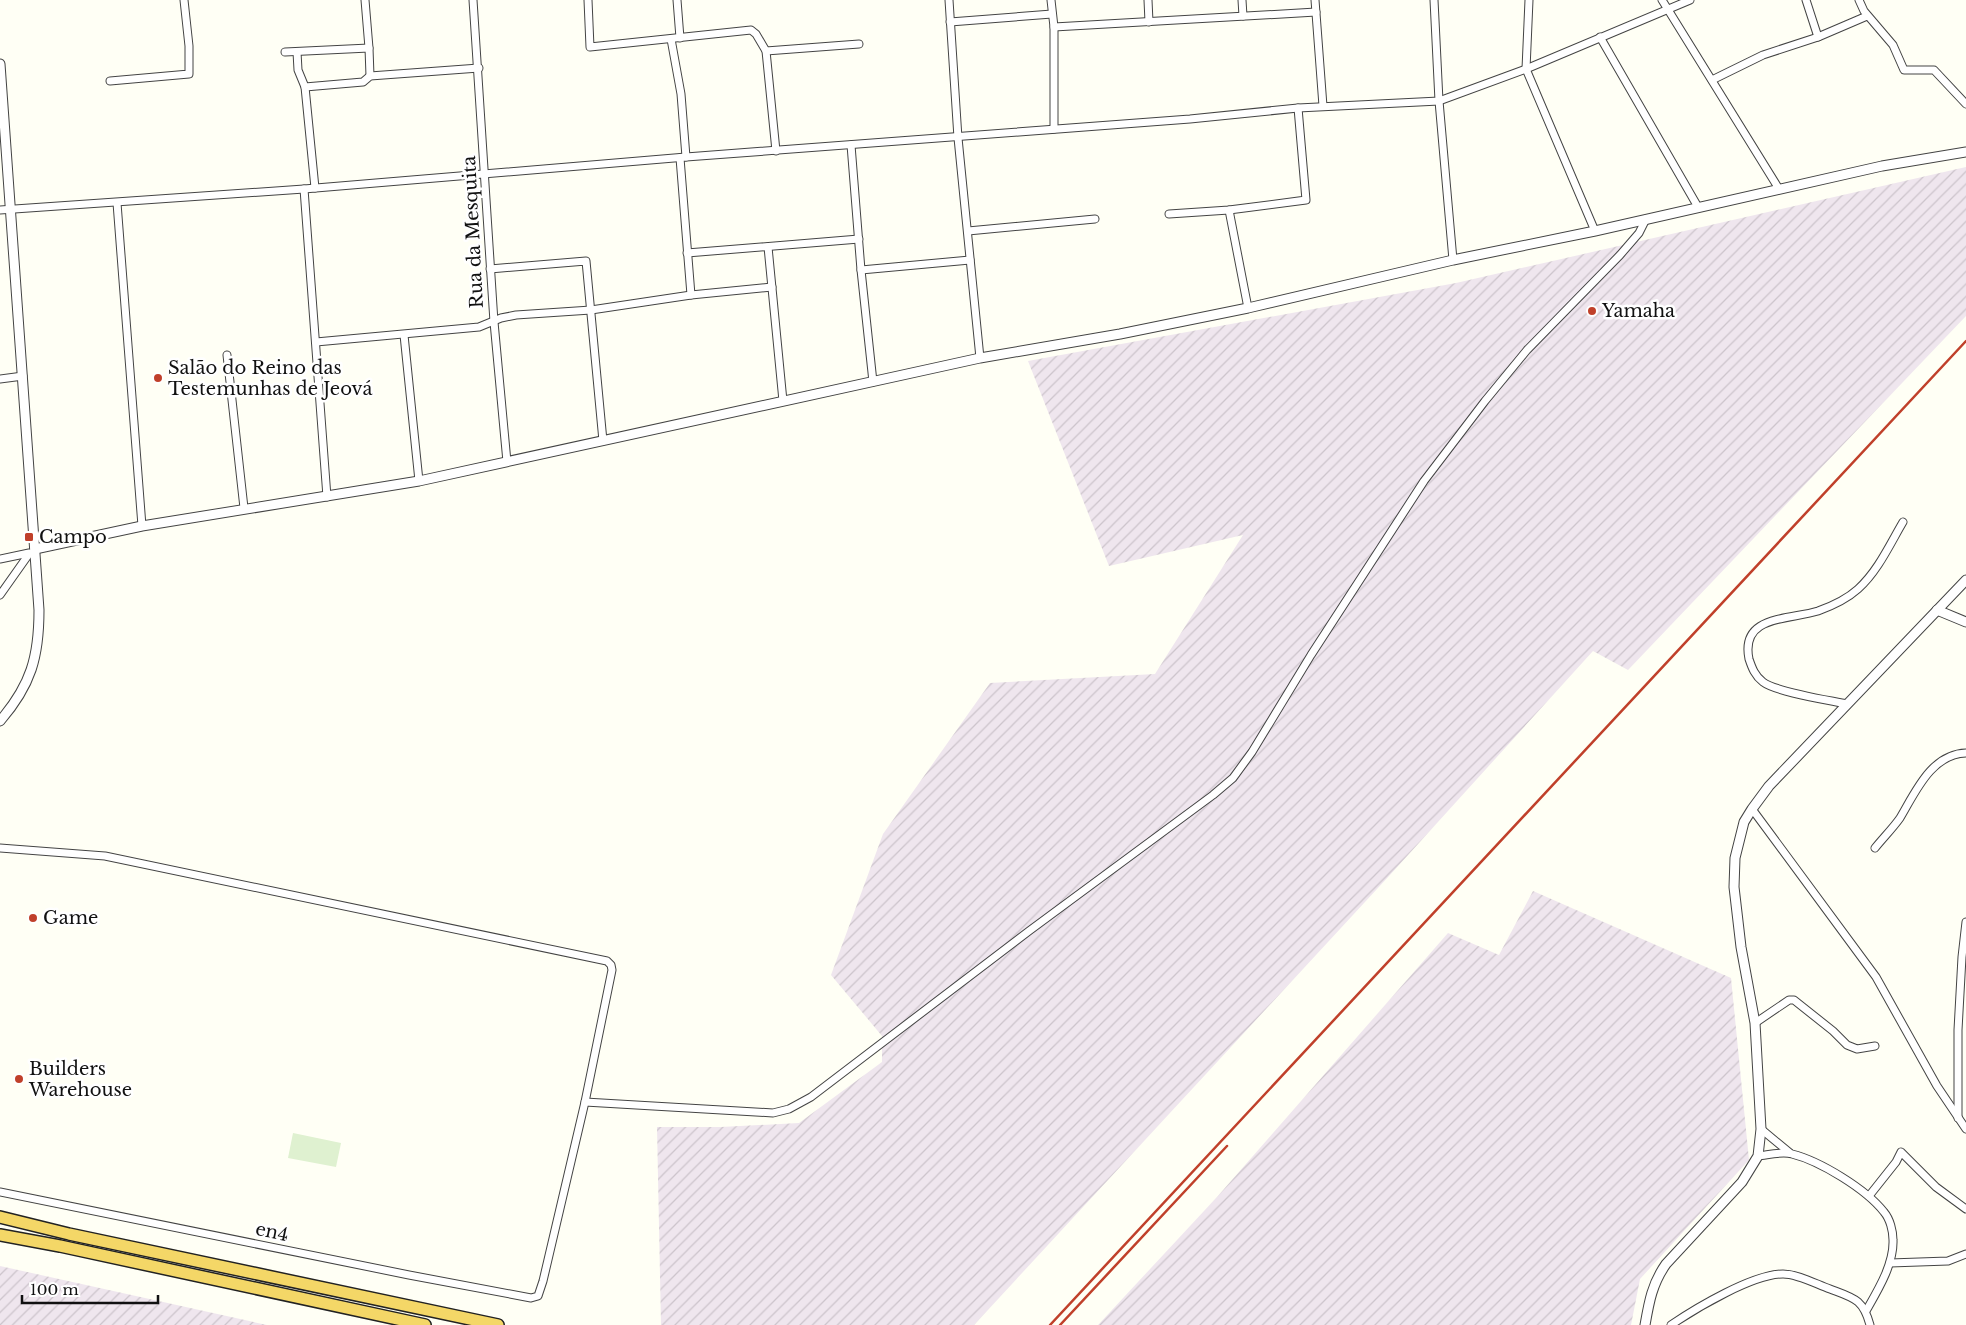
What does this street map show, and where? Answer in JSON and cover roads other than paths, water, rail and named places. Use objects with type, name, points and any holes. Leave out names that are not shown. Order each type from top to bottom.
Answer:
[{"type":"highway","points":[[0,1216],[89,1238],[498,1325]]},
{"type":"highway","points":[[0,1235],[60,1246],[425,1325]]},
{"type":"street","points":[[110,81],[189,74],[189,46],[184,0]]},
{"type":"street","points":[[365,0],[370,76]]},
{"type":"street","name":"Rua da Mesquita","points":[[473,0],[479,68],[490,269],[507,462]]},
{"type":"street","points":[[588,0],[590,47],[750,30],[756,34],[766,51],[776,151]]},
{"type":"street","points":[[677,0],[680,38]]},
{"type":"street","points":[[949,0],[958,138],[980,358]]},
{"type":"street","points":[[1051,0],[1054,27],[1054,129]]},
{"type":"street","points":[[1148,0],[1149,22]]},
{"type":"street","points":[[1242,0],[1243,16]]},
{"type":"street","points":[[1315,0],[1323,106]]},
{"type":"street","points":[[1434,0],[1439,101],[1453,260]]},
{"type":"street","points":[[1528,0],[1526,68],[1595,231]]},
{"type":"street","points":[[1662,0],[1779,189]]},
{"type":"street","points":[[0,210],[304,189],[683,157],[958,138],[1323,106],[1439,101],[1526,68],[1690,0]]},
{"type":"street","points":[[1806,0],[1818,37]]},
{"type":"street","points":[[1859,0],[1867,16],[1893,45],[1904,70],[1934,70],[1966,104]]},
{"type":"street","points":[[1054,27],[1316,12]]},
{"type":"street","points":[[950,22],[1052,14]]},
{"type":"street","points":[[1712,80],[1763,56],[1818,37],[1867,16]]},
{"type":"street","points":[[1600,38],[1698,207]]},
{"type":"street","points":[[671,39],[682,94],[687,253],[691,295]]},
{"type":"street","points":[[766,51],[858,44]]},
{"type":"street","points":[[285,52],[368,48]]},
{"type":"street","points":[[297,52],[298,70],[305,87],[315,188]]},
{"type":"street","points":[[0,64],[23,376],[32,551],[39,610],[38,645],[26,685],[17,701],[0,721]]},
{"type":"street","points":[[305,87],[364,82],[370,76],[479,68]]},
{"type":"street","points":[[1169,214],[1229,210],[1306,200],[1298,108]]},
{"type":"street","points":[[852,145],[858,239],[873,382]]},
{"type":"street","points":[[0,559],[142,526],[419,481],[980,358],[1120,334],[1248,308],[1453,260],[1595,231],[1882,166],[1966,152]]},
{"type":"street","points":[[304,189],[327,497]]},
{"type":"street","points":[[117,203],[142,526]]},
{"type":"street","points":[[1229,210],[1248,308]]},
{"type":"street","points":[[968,231],[1095,219]]},
{"type":"street","points":[[0,848],[105,856],[607,962],[611,964],[612,970],[585,1102],[773,1112],[789,1109],[810,1097],[1213,795],[1233,778],[1252,752],[1311,655],[1430,474],[1485,400],[1527,350],[1634,239],[1646,219]]},
{"type":"street","points":[[687,253],[858,239]]},
{"type":"street","points":[[768,247],[784,400]]},
{"type":"street","points":[[861,270],[970,260]]},
{"type":"street","points":[[490,269],[586,261],[603,441]]},
{"type":"street","points":[[316,342],[479,327],[501,318],[516,315],[591,310],[691,295],[772,287]]},
{"type":"street","points":[[404,335],[419,481]]},
{"type":"street","points":[[227,355],[244,508]]},
{"type":"street","points":[[0,378],[23,376]]},
{"type":"street","points":[[1847,704],[1764,683],[1756,676],[1751,667],[1747,647],[1750,635],[1762,624],[1820,610],[1859,588],[1875,569],[1904,522]]},
{"type":"street","points":[[0,595],[32,551]]},
{"type":"street","points":[[1645,1325],[1650,1295],[1656,1278],[1666,1264],[1742,1182],[1758,1156],[1760,1129],[1755,1023],[1741,947],[1734,887],[1735,858],[1744,822],[1775,779],[1966,580]]},
{"type":"street","points":[[1937,610],[1966,622]]},
{"type":"street","points":[[1876,848],[1898,819],[1922,780],[1937,764],[1951,755],[1966,753]]},
{"type":"street","points":[[1752,809],[1876,977],[1937,1086],[1966,1129]]},
{"type":"street","points":[[1958,1118],[1958,1030],[1966,922]]},
{"type":"street","points":[[1755,1023],[1789,1000],[1794,1000],[1847,1044],[1857,1048],[1874,1046]]},
{"type":"street","name":"en4","points":[[0,1192],[409,1275],[525,1297],[538,1296],[585,1102]]},
{"type":"street","points":[[1760,1129],[1790,1153],[1837,1175],[1869,1196],[1886,1213],[1894,1240],[1890,1263],[1866,1310]]},
{"type":"street","points":[[1869,1196],[1896,1162],[1901,1152],[1936,1187],[1966,1209]]},
{"type":"street","points":[[1758,1156],[1790,1153]]},
{"type":"street","points":[[1890,1263],[1948,1261],[1966,1254]]},
{"type":"street","points":[[1672,1325],[1742,1285],[1768,1276],[1783,1274],[1799,1277],[1846,1295],[1860,1303],[1866,1310],[1870,1325]]},
{"type":"railway","points":[[1050,1325],[1966,341]]},
{"type":"railway","points":[[1060,1325],[1227,1146]]},
{"type":"place","name":"Yamaha","points":[[1592,311]]},
{"type":"place","name":"Salão do Reino das Testemunhas de Jeová","points":[[158,378]]},
{"type":"place","name":"Campo","points":[[29,537]]},
{"type":"place","name":"Game","points":[[33,918]]},
{"type":"place","name":"Builders Warehouse","points":[[19,1079]]}]
